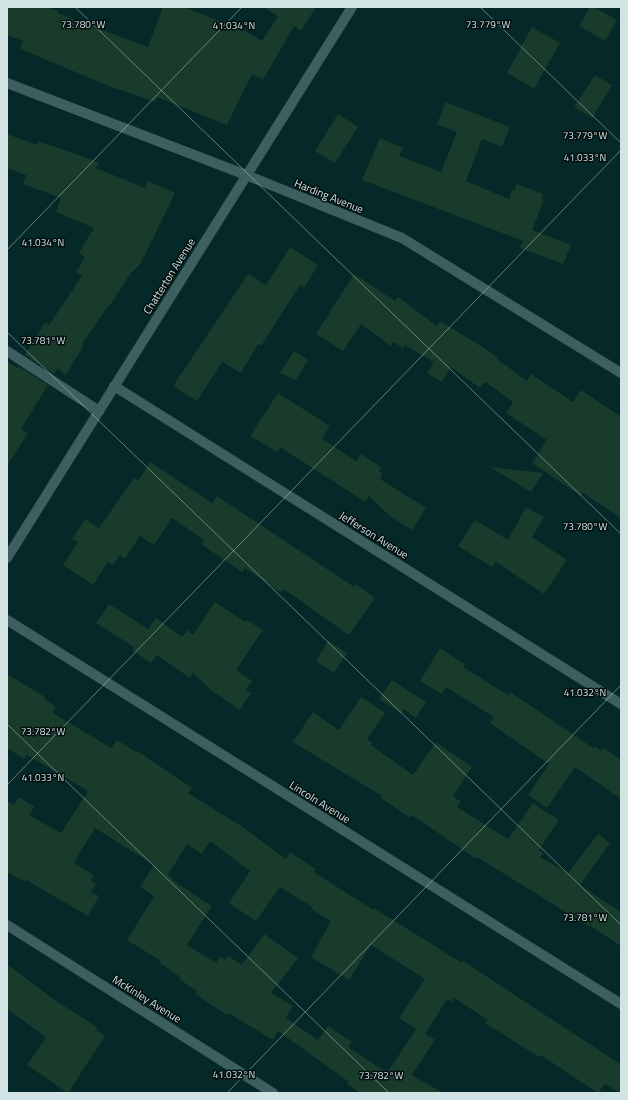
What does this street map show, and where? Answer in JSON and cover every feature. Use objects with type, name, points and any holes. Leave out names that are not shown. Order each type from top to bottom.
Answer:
[{"type":"street","name":"Chatterton Avenue","points":[[7,557],[352,7]]},
{"type":"street","name":"Harding Avenue","points":[[7,83],[246,175],[402,238],[621,374]]},
{"type":"street","points":[[7,351],[99,410]]},
{"type":"street","name":"Jefferson Avenue","points":[[114,386],[621,704]]},
{"type":"street","name":"Lincoln Avenue","points":[[7,620],[621,1004]]},
{"type":"street","name":"McKinley Avenue","points":[[7,925],[274,1093]]},
{"type":"building","points":[[7,7],[47,7],[58,11],[57,13],[148,47],[163,7],[184,7],[245,31],[262,41],[278,16],[263,7],[316,7],[301,31],[294,26],[263,80],[252,74],[227,125],[157,97],[155,102],[109,86],[20,49],[23,41],[7,35]]},
{"type":"building","points":[[590,7],[594,7],[617,20],[605,41],[579,26]]},
{"type":"building","points":[[532,27],[560,43],[534,89],[507,73]]},
{"type":"building","points":[[595,75],[612,85],[592,118],[574,107]]},
{"type":"building","points":[[446,102],[510,127],[502,147],[482,139],[466,181],[509,199],[512,190],[514,191],[517,184],[543,194],[541,199],[544,200],[532,230],[571,245],[563,264],[520,248],[523,241],[362,180],[380,138],[403,148],[399,156],[441,172],[457,132],[437,124]]},
{"type":"building","points":[[338,114],[358,127],[335,163],[315,151]]},
{"type":"building","points":[[7,134],[37,145],[38,141],[90,159],[99,163],[96,168],[145,188],[148,181],[175,193],[141,263],[130,274],[113,301],[82,344],[84,345],[66,375],[58,368],[54,374],[25,355],[45,322],[49,325],[82,276],[76,272],[85,257],[79,253],[94,228],[56,212],[61,198],[23,184],[26,175],[7,168]]},
{"type":"building","points":[[290,247],[318,265],[304,288],[300,285],[261,346],[258,344],[241,373],[222,362],[197,401],[173,386],[248,274],[266,285]]},
{"type":"building","points":[[354,274],[395,301],[398,297],[437,326],[440,321],[484,348],[527,381],[531,374],[573,402],[581,390],[621,417],[621,518],[583,493],[581,496],[532,463],[547,440],[506,413],[513,402],[485,382],[480,388],[451,367],[442,382],[427,373],[434,362],[405,345],[403,348],[394,342],[391,346],[361,324],[343,351],[316,334]]},
{"type":"building","points":[[294,351],[308,360],[296,380],[280,373]]},
{"type":"building","points":[[7,361],[17,368],[18,366],[48,385],[21,429],[28,433],[7,466]]},
{"type":"building","points":[[278,393],[330,426],[322,439],[356,461],[361,454],[381,467],[379,471],[383,474],[380,479],[426,508],[412,530],[390,516],[369,496],[365,502],[280,447],[277,452],[250,436]]},
{"type":"building","points":[[150,462],[212,503],[217,496],[354,587],[356,584],[375,598],[349,635],[285,590],[280,592],[245,568],[242,572],[201,544],[204,540],[172,518],[154,545],[140,536],[125,559],[120,555],[113,565],[108,562],[93,585],[63,565],[78,542],[72,539],[85,519],[99,528],[134,478],[138,481]]},
{"type":"building","points":[[490,467],[543,473],[531,492]]},
{"type":"building","points":[[526,507],[544,517],[532,537],[567,560],[544,594],[496,562],[492,567],[458,546],[475,520],[508,540]]},
{"type":"building","points":[[215,602],[245,622],[247,620],[263,630],[236,670],[252,681],[246,690],[251,693],[240,710],[212,691],[193,673],[190,678],[157,655],[151,663],[132,650],[134,647],[96,623],[109,604],[148,629],[156,618],[182,637],[187,630],[193,635]]},
{"type":"building","points":[[328,641],[347,653],[334,673],[316,661]]},
{"type":"building","points":[[440,648],[465,664],[463,667],[508,695],[510,692],[593,748],[594,746],[602,751],[604,748],[621,760],[621,799],[575,767],[547,808],[528,795],[549,764],[490,723],[494,717],[446,687],[442,694],[420,681]]},
{"type":"building","points":[[7,674],[45,697],[44,699],[56,707],[53,713],[111,748],[117,740],[134,751],[139,752],[192,788],[188,793],[241,826],[286,859],[290,852],[316,869],[314,872],[373,910],[374,908],[462,963],[463,961],[621,1065],[621,1093],[605,1084],[598,1093],[541,1055],[539,1057],[485,1023],[488,1020],[454,998],[452,1002],[447,999],[425,1034],[435,1040],[412,1075],[443,1093],[360,1093],[347,1084],[349,1082],[278,1031],[273,1040],[228,1013],[227,1015],[195,994],[197,991],[179,979],[180,977],[160,963],[161,961],[127,940],[154,896],[140,887],[154,865],[95,828],[74,863],[94,875],[91,881],[96,884],[91,892],[99,896],[88,916],[26,880],[25,882],[7,872],[7,801],[14,805],[19,797],[34,807],[29,815],[61,833],[88,791],[27,755],[24,759],[7,748]],"holes":[[[210,841],[250,871],[229,903],[256,921],[280,887],[331,921],[311,957],[349,980],[371,945],[425,979],[399,1018],[416,1029],[387,1073],[348,1047],[352,1042],[328,1026],[318,1040],[286,1018],[293,1006],[271,993],[298,958],[264,934],[242,965],[228,956],[225,960],[220,956],[216,963],[187,945],[212,906],[172,880],[173,878],[168,875],[187,844],[202,854]]]},
{"type":"building","points":[[392,680],[426,702],[416,718],[404,709],[401,713],[379,699]]},
{"type":"building","points":[[361,697],[385,713],[367,739],[372,742],[371,745],[413,775],[436,742],[472,767],[453,796],[461,802],[457,807],[508,839],[533,803],[559,820],[539,850],[543,853],[540,857],[568,873],[598,834],[610,843],[580,885],[621,912],[621,946],[477,857],[476,859],[412,815],[410,818],[381,798],[382,796],[293,742],[313,712],[339,730]]},
{"type":"building","points":[[7,964],[56,1001],[97,1027],[96,1030],[105,1036],[68,1093],[27,1065],[46,1037],[7,1009]]}]
